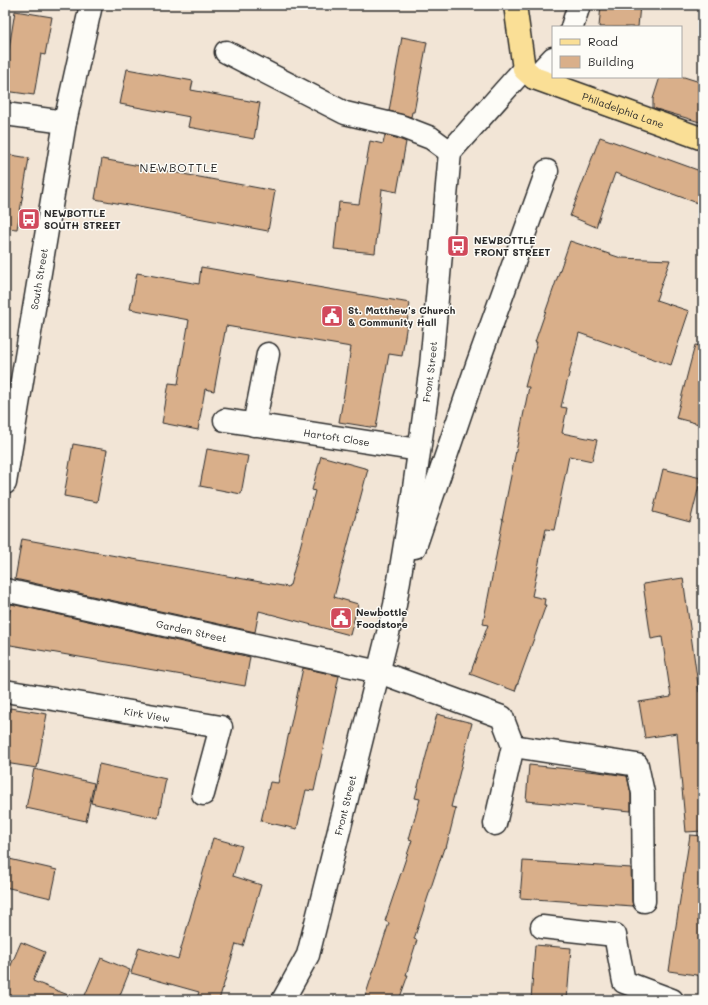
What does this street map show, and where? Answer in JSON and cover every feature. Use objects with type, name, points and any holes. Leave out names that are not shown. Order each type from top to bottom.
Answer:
[{"type":"main road","points":[[515,5],[529,74]]},
{"type":"main road","name":"Philadelphia Lane","points":[[529,74],[703,139]]},
{"type":"street","name":"South Street","points":[[5,483],[13,381],[91,5]]},
{"type":"street","points":[[572,26],[579,5]]},
{"type":"street","points":[[226,52],[344,113],[400,126],[431,138],[450,152],[529,74],[552,59]]},
{"type":"street","points":[[5,114],[66,122]]},
{"type":"street","name":"Front Street","points":[[284,1000],[308,955],[395,605],[431,366],[450,152]]},
{"type":"street","name":"Front Street","points":[[395,605],[477,365],[547,171]]},
{"type":"street","points":[[254,425],[268,354]]},
{"type":"street","name":"Hartoft Close","points":[[225,420],[419,450]]},
{"type":"street","name":"Garden Street","points":[[5,590],[379,672],[502,717],[513,746]]},
{"type":"street","name":"Kirk View","points":[[5,691],[221,728],[203,794]]},
{"type":"street","points":[[495,824],[513,746],[637,765],[643,793],[644,901]]},
{"type":"street","points":[[542,927],[616,935],[624,982],[672,1000]]},
{"type":"building","points":[[601,5],[640,5],[638,26],[599,26]]},
{"type":"building","points":[[15,11],[52,17],[45,55],[41,54],[34,95],[5,91],[5,74]]},
{"type":"building","points":[[402,37],[427,42],[414,112],[412,112],[411,117],[389,111]]},
{"type":"building","points":[[127,69],[193,81],[191,90],[260,103],[254,139],[188,127],[190,117],[120,104]]},
{"type":"building","points":[[684,77],[703,83],[703,123],[653,108],[653,99],[660,78]]},
{"type":"building","points":[[385,135],[406,142],[397,192],[382,189],[375,253],[334,249],[339,202],[359,204],[370,141],[383,144]]},
{"type":"building","points":[[600,137],[645,153],[645,151],[703,172],[703,205],[615,173],[596,227],[570,216]]},
{"type":"building","points":[[5,154],[29,158],[17,229],[5,228]]},
{"type":"building","points":[[102,159],[275,191],[268,231],[95,199]]},
{"type":"building","points":[[570,241],[621,258],[670,260],[656,300],[689,311],[671,365],[579,333],[561,407],[567,408],[562,433],[597,440],[592,461],[569,456],[554,530],[546,529],[532,596],[545,599],[544,605],[546,605],[515,691],[470,674],[488,625],[483,624],[529,387],[525,387],[537,342],[535,342]]},
{"type":"building","points":[[201,267],[410,303],[402,356],[389,354],[376,428],[339,422],[351,347],[226,326],[214,391],[205,389],[198,430],[162,423],[169,383],[178,384],[189,320],[130,309],[137,273],[199,284]]},
{"type":"building","points":[[695,345],[703,346],[703,425],[676,418]]},
{"type":"building","points":[[73,444],[107,450],[97,502],[64,496]]},
{"type":"building","points":[[207,449],[248,456],[241,494],[200,486]]},
{"type":"building","points":[[321,456],[368,469],[334,597],[358,604],[350,635],[259,611],[255,632],[15,579],[22,539],[288,587],[290,585],[315,491],[312,490]]},
{"type":"building","points":[[663,469],[701,478],[690,522],[653,512]]},
{"type":"building","points":[[683,578],[699,692],[703,692],[703,831],[686,832],[677,733],[645,738],[639,702],[671,697],[662,637],[651,639],[643,584]]},
{"type":"building","points":[[11,604],[250,657],[245,686],[5,644],[5,634]]},
{"type":"building","points":[[303,668],[339,676],[314,791],[306,790],[297,829],[261,821],[270,782],[278,783]]},
{"type":"building","points":[[10,708],[47,714],[37,768],[5,763],[5,736]]},
{"type":"building","points":[[437,714],[472,723],[451,807],[456,808],[446,848],[444,848],[414,939],[417,940],[406,975],[408,975],[399,1000],[364,1000],[389,923],[385,921],[412,840],[409,839],[420,799],[415,798]]},
{"type":"building","points":[[99,764],[166,779],[158,818],[91,803]]},
{"type":"building","points":[[529,765],[627,776],[631,794],[631,811],[526,801]]},
{"type":"building","points":[[34,769],[94,783],[86,821],[26,808]]},
{"type":"building","points":[[690,835],[703,836],[703,976],[669,971]]},
{"type":"building","points":[[213,838],[242,846],[233,876],[261,885],[243,946],[236,944],[219,1000],[196,1000],[199,992],[131,973],[139,947],[178,959]]},
{"type":"building","points":[[5,858],[57,870],[51,898],[5,887]]},
{"type":"building","points":[[523,861],[631,868],[633,906],[520,898]]},
{"type":"building","points":[[21,942],[45,952],[33,981],[78,1000],[5,1000],[5,979]]},
{"type":"building","points":[[535,945],[571,948],[567,1000],[531,1000]]},
{"type":"building","points":[[101,958],[130,970],[118,1000],[83,1000]]},
{"type":"place","name":"NEWBOTTLE SOUTH STREET","points":[[29,219]]},
{"type":"place","name":"NEWBOTTLE FRONT STREET","points":[[458,246]]},
{"type":"place","name":"St. Matthew's Church & Community Hall","points":[[332,316]]},
{"type":"place","name":"Newbottle Foodstore","points":[[341,618]]},
{"type":"district","name":"NEWBOTTLE","points":[[179,168]]}]
